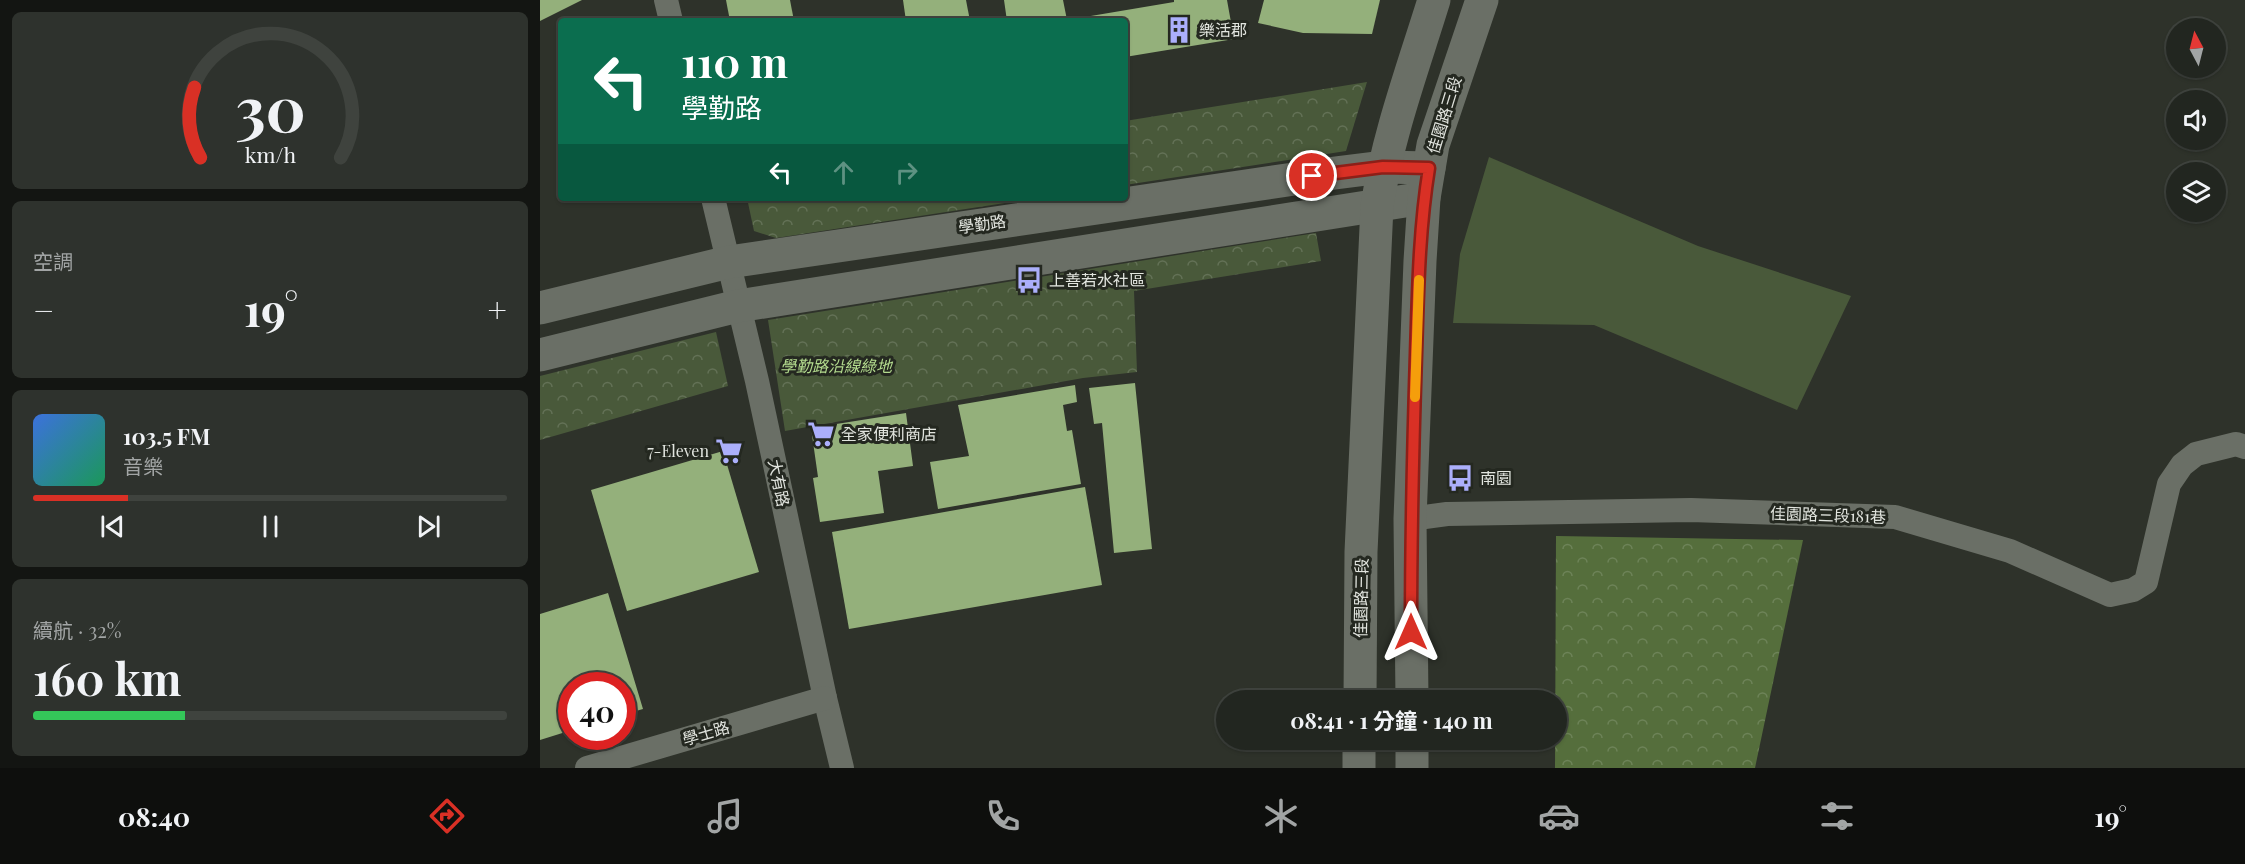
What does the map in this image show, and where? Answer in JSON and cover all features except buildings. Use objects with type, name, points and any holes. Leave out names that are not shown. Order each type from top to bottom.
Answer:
[{"type":"street","points":[[666,0],[670,18]]},
{"type":"street","name":"佳園路三段","points":[[1360,690],[1361,552],[1377,206],[1383,167],[1434,0]]},
{"type":"street","name":"佳園路三段","points":[[1412,690],[1410,519],[1420,261],[1426,183],[1433,145],[1482,0]]},
{"type":"street","name":"學勤路","points":[[540,308],[729,262],[1383,167],[1426,183]]},
{"type":"street","points":[[540,355],[738,306],[1377,206],[1426,183]]},
{"type":"street","name":"大有路","points":[[714,201],[757,381],[842,768]]},
{"type":"street","name":"佳園路三段181巷","points":[[1410,519],[1447,514],[1691,510],[1895,517],[2010,551],[2110,595],[2133,590],[2146,582],[2169,484],[2182,465],[2196,454],[2236,444],[2245,447]]},
{"type":"street","name":"學士路","points":[[587,768],[825,698]]},
{"type":"street","points":[[1359,750],[1359,768]]},
{"type":"street","points":[[1412,750],[1412,768]]},
{"type":"green space","points":[[1367,82],[1346,151],[1128,185],[1128,121]]},
{"type":"green space","points":[[1489,157],[1698,246],[1851,296],[1797,410],[1594,325],[1453,323],[1460,254]]},
{"type":"green space","points":[[748,201],[1018,201],[776,238],[754,231]]},
{"type":"green space","name":"學勤路沿線綠地","points":[[1316,233],[1321,261],[1134,291],[1137,372],[1083,378],[785,431],[768,320]]},
{"type":"green space","points":[[716,332],[728,386],[540,440],[540,376]]},
{"type":"green space","points":[[1556,536],[1803,540],[1755,768],[1555,768],[1555,750],[1567,750],[1567,690],[1555,690]]},
{"type":"slow traffic","points":[[1415,397],[1419,280]]},
{"type":"place","name":"樂活郡","points":[[1179,30]]},
{"type":"place","name":"上善若水社區","points":[[1029,280]]},
{"type":"place","name":"全家便利商店","points":[[821,434]]},
{"type":"place","name":"7-Eleven","points":[[729,451]]},
{"type":"place","name":"南園","points":[[1460,478]]},
{"type":"route","points":[[1312,176],[1383,167],[1429,168],[1424,198],[1419,284],[1410,519],[1411,632]]}]
